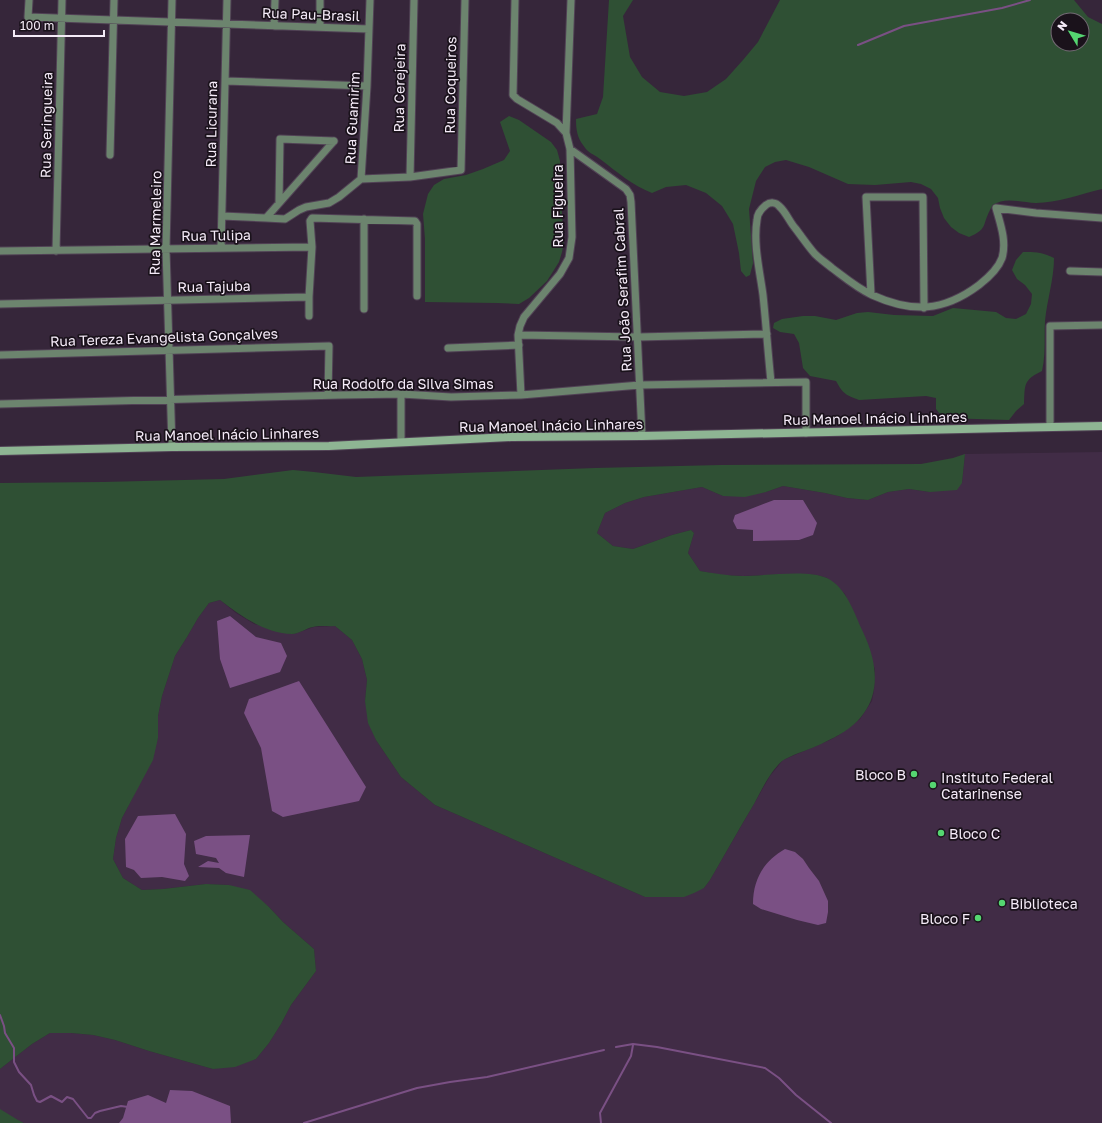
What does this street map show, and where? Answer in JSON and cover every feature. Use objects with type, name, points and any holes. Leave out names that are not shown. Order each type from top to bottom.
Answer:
[{"type":"main road","name":"Rua Manoel Inácio Linhares","points":[[0,451],[172,447],[329,446],[511,437],[806,433],[1102,426]]},
{"type":"street","name":"Rua Pau-Brasil","points":[[29,0],[28,18],[320,27],[369,30]]},
{"type":"street","name":"Rua Seringueira","points":[[56,251],[62,0]]},
{"type":"street","points":[[110,155],[114,0]]},
{"type":"street","name":"Rua Marmeleiro","points":[[172,0],[166,249],[172,447]]},
{"type":"street","name":"Rua Licurana","points":[[221,248],[227,0]]},
{"type":"street","points":[[274,26],[275,0]]},
{"type":"street","points":[[320,0],[320,27]]},
{"type":"street","name":"Rua Guamirim","points":[[222,216],[285,219],[306,207],[329,203],[361,179],[367,86],[370,0]]},
{"type":"street","name":"Rua Cerejeira","points":[[410,178],[414,0]]},
{"type":"street","name":"Rua Coqueiros","points":[[410,178],[461,170],[465,0]]},
{"type":"street","points":[[515,0],[513,95],[557,124],[566,133]]},
{"type":"street","name":"Rua Figueira","points":[[521,395],[518,336],[520,326],[524,317],[560,274],[569,258],[572,237],[570,149],[566,133],[571,0]]},
{"type":"street","points":[[225,81],[367,86]]},
{"type":"street","points":[[266,218],[334,141],[280,139],[279,203]]},
{"type":"street","name":"Rua João Serafim Cabral","points":[[570,149],[626,189],[630,195],[642,436]]},
{"type":"street","points":[[361,179],[410,178]]},
{"type":"street","points":[[871,294],[866,197],[923,197],[924,308]]},
{"type":"street","points":[[771,382],[757,252],[756,225],[758,215],[766,205],[775,203],[779,206],[816,255],[847,280],[871,294],[892,303],[913,308],[924,308],[941,304],[966,294],[995,271],[1002,258],[1004,246],[1003,235],[996,208],[1036,213],[1102,218]]},
{"type":"street","points":[[309,316],[312,247],[310,221],[312,218],[417,222],[417,296]]},
{"type":"street","points":[[364,219],[364,310]]},
{"type":"street","name":"Rua Tulipa","points":[[0,252],[312,247]]},
{"type":"street","points":[[1070,271],[1102,272]]},
{"type":"street","name":"Rua Tajuba","points":[[0,304],[309,297]]},
{"type":"street","points":[[1050,427],[1050,326],[1102,325]]},
{"type":"street","points":[[518,336],[638,337],[767,334]]},
{"type":"street","points":[[448,348],[519,345]]},
{"type":"street","name":"Rua Tereza Evangelista Gonçalves","points":[[0,355],[329,346],[328,395]]},
{"type":"street","name":"Rua Rodolfo da Silva Simas","points":[[0,404],[328,395],[401,394],[451,397],[521,395],[640,385],[806,382],[806,433]]},
{"type":"street","points":[[401,394],[401,442]]},
{"type":"shaded area","name":"Instituto Federal Catarinense","points":[[1102,452],[1102,1123],[24,1123],[0,1110],[0,1069],[32,1044],[50,1033],[93,1035],[213,1069],[256,1059],[269,1043],[291,1005],[316,971],[314,949],[283,922],[269,907],[229,885],[206,884],[142,890],[123,878],[113,859],[116,838],[122,818],[132,799],[158,738],[158,716],[162,696],[175,656],[209,603],[220,600],[236,613],[254,624],[294,634],[314,627],[335,626],[352,640],[362,659],[367,680],[365,701],[376,740],[401,777],[435,805],[645,897],[704,888],[770,776],[783,760],[830,740],[860,719],[872,701],[875,669],[845,594],[827,578],[817,575],[796,574],[743,576],[721,575],[700,571],[688,553],[694,533],[691,530],[633,549],[613,546],[597,533],[605,513],[625,503],[644,497],[702,487],[723,496],[766,492],[783,486],[847,498],[868,500],[888,492],[909,489],[930,492],[962,483],[965,454]]},
{"type":"shaded area","points":[[774,500],[803,500],[817,523],[813,535],[799,540],[753,541],[753,530],[737,529],[733,521],[735,515]]},
{"type":"shaded area","points":[[230,616],[256,637],[281,643],[287,656],[280,672],[230,688],[220,659],[217,621]]},
{"type":"shaded area","points":[[299,681],[366,787],[359,801],[283,817],[272,811],[261,748],[244,713],[249,699]]},
{"type":"shaded area","points":[[175,814],[186,834],[184,864],[189,876],[185,881],[162,877],[141,878],[134,870],[126,867],[125,839],[138,816]]},
{"type":"shaded area","points":[[250,835],[244,877],[226,873],[219,868],[198,867],[208,861],[219,863],[216,858],[196,854],[194,841],[206,836]]},
{"type":"shaded area","points":[[785,849],[795,852],[803,859],[819,881],[828,901],[826,923],[818,925],[797,920],[761,909],[753,904],[755,887],[761,872],[771,859]]},
{"type":"shaded area","points":[[170,1090],[192,1091],[230,1106],[231,1123],[119,1123],[123,1118],[128,1101],[148,1095],[166,1103]]},
{"type":"green space","points":[[609,0],[633,0],[623,16],[630,57],[642,77],[660,92],[684,96],[707,92],[726,79],[758,42],[780,0],[1074,0],[1084,12],[1050,12],[1050,52],[1090,52],[1090,18],[1102,24],[1102,189],[1044,203],[1008,200],[998,202],[992,206],[982,229],[969,237],[959,233],[951,227],[944,218],[938,198],[931,189],[921,184],[911,182],[875,185],[848,184],[809,167],[786,160],[775,162],[765,167],[756,181],[749,209],[753,263],[750,275],[746,277],[741,271],[733,224],[722,206],[706,193],[686,185],[666,187],[652,193],[625,178],[585,148],[578,136],[576,119],[597,114],[603,97]]},
{"type":"green space","points":[[509,116],[519,120],[551,142],[557,150],[560,161],[564,242],[559,262],[547,281],[529,298],[519,304],[425,302],[425,239],[423,214],[428,194],[434,185],[444,179],[466,175],[504,160],[510,151],[500,122]]},
{"type":"green space","points":[[1023,252],[1039,253],[1050,256],[1054,258],[1054,266],[1045,321],[1042,371],[1028,380],[1025,388],[1024,404],[1009,420],[943,418],[936,409],[936,398],[926,396],[859,400],[843,391],[836,381],[810,376],[803,368],[799,343],[794,334],[780,332],[773,328],[774,323],[782,319],[803,316],[815,316],[836,320],[857,313],[868,312],[894,315],[933,316],[953,308],[996,312],[1006,318],[1016,319],[1026,314],[1031,304],[1032,294],[1025,285],[1017,279],[1012,270],[1016,260]]},
{"type":"green space","points":[[965,454],[962,483],[957,490],[930,492],[909,489],[888,492],[868,500],[847,498],[783,486],[745,497],[723,496],[702,487],[644,497],[625,503],[605,513],[597,533],[613,546],[633,549],[691,530],[694,533],[688,553],[700,571],[737,576],[798,573],[819,575],[827,578],[834,582],[845,594],[870,649],[874,665],[875,681],[873,695],[867,708],[858,720],[845,731],[829,740],[782,761],[766,781],[710,880],[704,888],[684,897],[645,897],[435,805],[401,777],[376,740],[368,723],[365,701],[367,680],[362,659],[352,640],[335,626],[316,626],[292,634],[272,631],[253,623],[220,600],[209,603],[175,656],[162,696],[158,716],[158,738],[153,760],[122,818],[116,838],[113,859],[123,878],[142,890],[206,884],[229,885],[250,890],[314,949],[316,971],[291,1005],[269,1043],[256,1059],[235,1067],[213,1069],[93,1035],[50,1033],[32,1044],[0,1069],[0,483],[224,479],[293,470],[356,477],[721,465],[921,464],[953,458]]},
{"type":"green space","points":[[0,1109],[18,1120],[24,1123],[0,1123]]},
{"type":"waterway","points":[[858,45],[904,26],[1002,8],[1030,0]]},
{"type":"waterway","points":[[0,1015],[5,1033],[14,1048],[14,1062],[19,1072],[31,1085],[37,1101],[40,1102],[51,1096],[62,1102],[67,1097],[73,1099],[88,1118],[91,1118],[95,1113],[100,1111],[121,1106],[128,1107]]},
{"type":"waterway","points":[[616,1047],[633,1044],[657,1047],[765,1068],[779,1078],[796,1095],[831,1123]]},
{"type":"waterway","points":[[601,1123],[600,1113],[631,1056],[633,1045]]},
{"type":"waterway","points":[[304,1123],[417,1088],[487,1077],[604,1050]]},
{"type":"place","name":"Bloco B","points":[[914,774]]},
{"type":"place","name":"Instituto Federal Catarinense","points":[[933,785]]},
{"type":"place","name":"Bloco C","points":[[941,833]]},
{"type":"place","name":"Biblioteca","points":[[1002,903]]},
{"type":"place","name":"Bloco F","points":[[978,918]]}]
